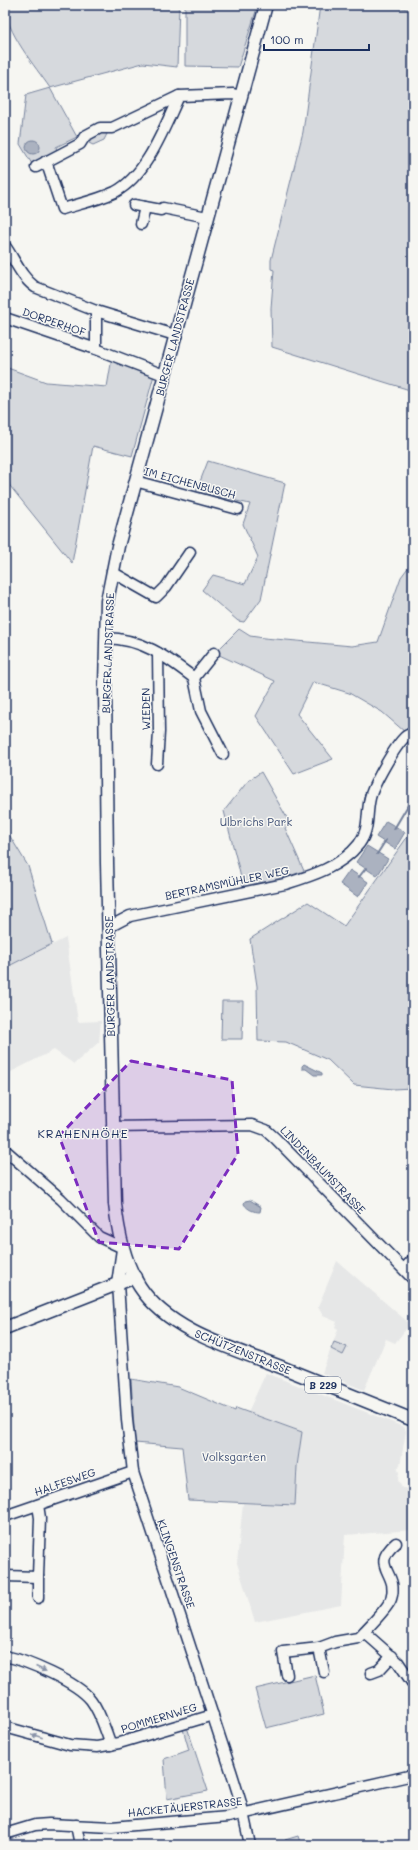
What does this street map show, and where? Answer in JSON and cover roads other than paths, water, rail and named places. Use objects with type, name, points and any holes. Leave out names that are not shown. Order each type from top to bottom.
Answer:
[{"type":"main road","name":"BURGER LANDSTRASSE","points":[[135,1277],[123,1248],[115,1204],[107,863],[107,601],[112,572],[164,375],[266,5]]},
{"type":"main road","name":"BURGER LANDSTRASSE","points":[[118,1284],[123,1248]]},
{"type":"main road","points":[[5,1328],[135,1277]]},
{"type":"main road","name":"SCHÜTZENSTRASSE","points":[[135,1277],[149,1298],[170,1318],[185,1328],[413,1420]]},
{"type":"street","points":[[36,167],[80,144],[85,136],[100,128],[112,128],[179,96],[233,94],[240,96]]},
{"type":"street","points":[[46,161],[62,209],[113,193],[131,180],[142,168],[179,96]]},
{"type":"street","points":[[134,205],[160,210],[163,208],[207,217]]},
{"type":"street","points":[[141,224],[145,207]]},
{"type":"street","points":[[5,246],[20,271],[39,289],[96,311],[175,335]]},
{"type":"street","name":"DORPERHOF","points":[[96,311],[96,349]]},
{"type":"street","name":"DORPERHOF","points":[[5,318],[96,349],[164,375]]},
{"type":"street","name":"IM EICHENBUSCH","points":[[136,481],[238,509]]},
{"type":"street","points":[[112,572],[156,597],[166,587],[190,552]]},
{"type":"street","points":[[106,638],[118,638],[144,644],[194,678],[201,711],[223,754]]},
{"type":"street","name":"WIEDEN","points":[[157,764],[159,732],[158,653]]},
{"type":"street","points":[[194,678],[214,653]]},
{"type":"street","name":"BERTRAMSMÜHLER WEG","points":[[109,927],[130,916],[285,884],[309,877],[335,864],[349,855],[360,842],[367,828],[370,799],[375,786],[385,766],[405,737],[413,733]]},
{"type":"street","name":"LINDENBAUMSTRASSE","points":[[112,1127],[252,1125],[264,1129],[275,1138],[413,1279]]},
{"type":"street","points":[[5,1150],[56,1195],[99,1237],[123,1248]]},
{"type":"street","points":[[404,1270],[413,1259]]},
{"type":"street","name":"KLINGENSTRASSE","points":[[118,1284],[127,1420],[133,1472],[213,1715],[244,1814],[250,1845]]},
{"type":"street","name":"HALFESWEG","points":[[5,1516],[133,1472]]},
{"type":"street","points":[[38,1505],[40,1518],[38,1598]]},
{"type":"street","points":[[287,1675],[283,1652],[319,1648],[335,1642],[358,1638],[391,1600],[392,1581],[384,1567],[384,1562],[387,1553],[396,1543]]},
{"type":"street","points":[[5,1576],[38,1577]]},
{"type":"street","points":[[364,1632],[401,1665],[413,1684]]},
{"type":"street","points":[[319,1648],[324,1672]]},
{"type":"street","name":"POMMERNWEG","points":[[5,1656],[44,1670],[85,1694],[97,1709],[111,1745]]},
{"type":"street","points":[[371,1673],[379,1670],[392,1656]]},
{"type":"street","name":"POMMERNWEG","points":[[5,1727],[70,1745],[97,1747],[111,1745],[213,1715]]},
{"type":"street","name":"HACKETÄUERSTRASSE","points":[[5,1834],[35,1825],[56,1823],[117,1827],[228,1817],[413,1775]]},
{"type":"street","points":[[76,1825],[80,1845]]},
{"type":"waterway","points":[[394,829],[407,807],[413,792]]},
{"type":"waterway","points":[[377,854],[386,840]]},
{"type":"waterway","points":[[359,877],[366,868]]},
{"type":"district","name":"KRAHENHÖHE","points":[[83,1134]]},
{"type":"park label","name":"Ulbrichs Park","points":[[256,822]]},
{"type":"park label","name":"Volksgarten","points":[[234,1457]]}]
